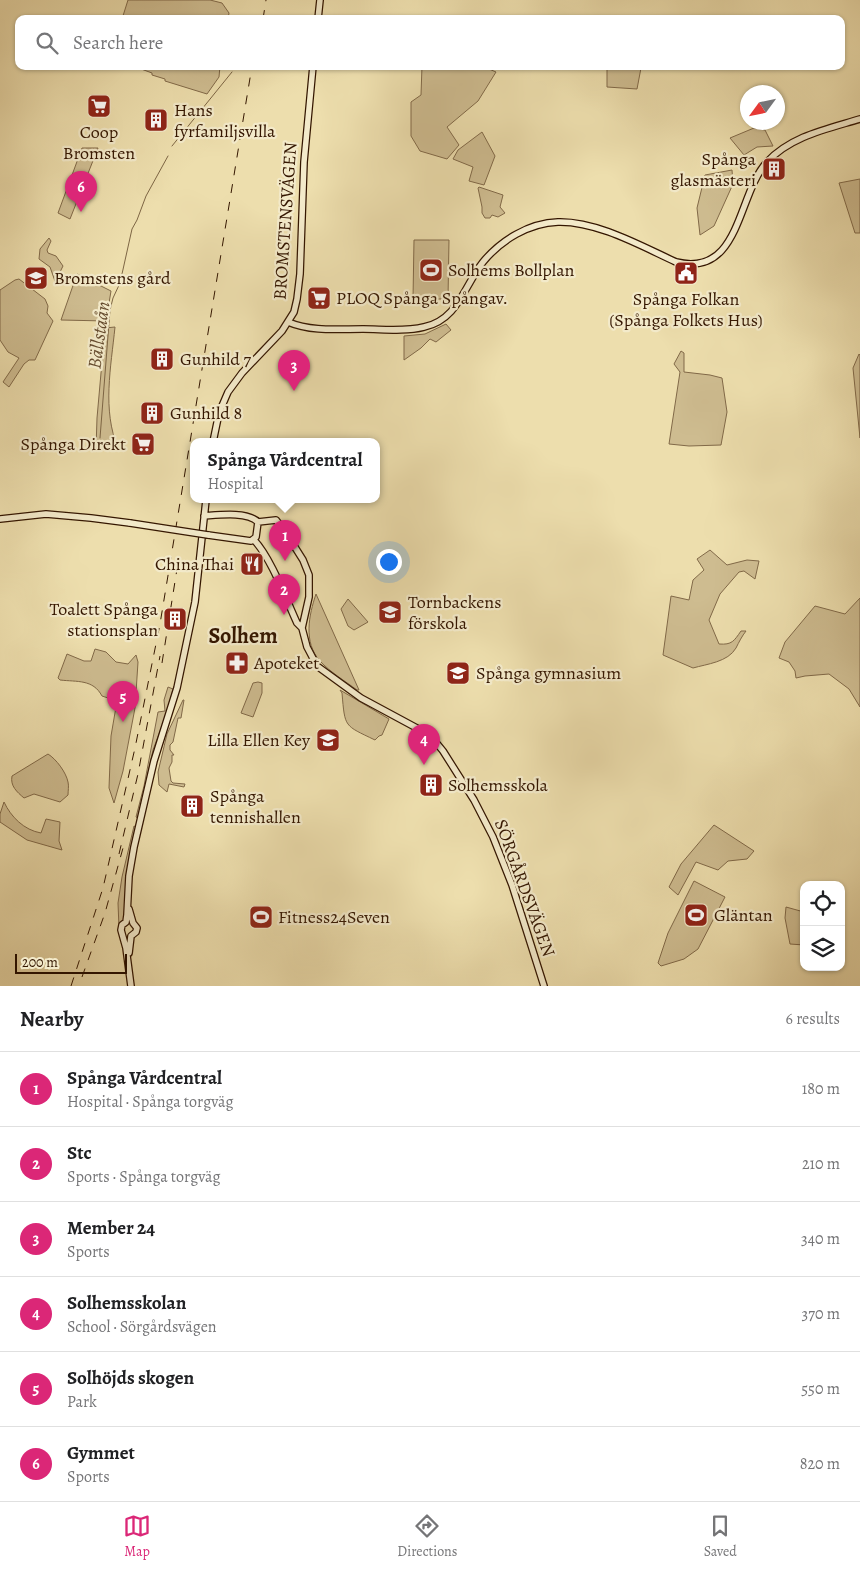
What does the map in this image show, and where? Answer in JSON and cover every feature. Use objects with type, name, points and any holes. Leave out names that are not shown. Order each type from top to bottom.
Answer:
[{"type":"street","points":[[318,15],[320,0]]},
{"type":"street","name":"BROMSTENSVÄGEN","points":[[214,438],[218,414],[228,392],[242,373],[280,333],[294,309],[299,287],[304,162],[313,70]]},
{"type":"street","points":[[288,322],[309,328],[406,329],[425,327],[444,318],[456,306],[482,262],[503,242],[529,228],[544,224],[558,222],[598,228],[676,262],[689,264],[708,260],[727,245],[740,219],[757,175],[770,158],[801,138],[822,129],[860,119]]},
{"type":"street","points":[[131,986],[122,927],[126,922],[131,864],[161,736],[177,688],[195,602],[206,503]]},
{"type":"street","points":[[0,518],[53,514],[254,540],[259,545],[297,623],[302,628]]},
{"type":"street","points":[[204,516],[249,516],[254,518],[258,522],[257,534],[254,540]]},
{"type":"street","name":"SÖRGÅRDSVÄGEN","points":[[258,522],[276,520],[305,564],[309,575],[310,588],[302,628],[308,648],[317,666],[368,702],[426,733],[443,751],[477,806],[493,837],[516,896],[544,986]]},
{"type":"street","points":[[128,903],[133,923],[137,928],[132,936],[128,962]]},
{"type":"street","points":[[126,922],[133,923]]},
{"type":"street","points":[[123,934],[132,936]]},
{"type":"shaded area","points":[[128,0],[210,0],[222,3],[229,13],[229,15],[123,15]]},
{"type":"shaded area","points":[[144,70],[220,70],[219,77],[207,94],[165,81],[165,79],[152,75],[152,73]]},
{"type":"shaded area","points":[[422,70],[491,70],[496,72],[478,101],[447,127],[459,145],[447,159],[420,151],[411,136],[411,102],[421,95]]},
{"type":"shaded area","points":[[607,70],[641,70],[637,89],[607,87]]},
{"type":"shaded area","points":[[749,130],[765,130],[773,146],[757,147],[744,155],[730,138]]},
{"type":"shaded area","points":[[482,132],[495,156],[484,185],[469,181],[473,167],[453,159],[458,150]]},
{"type":"shaded area","points":[[82,148],[98,148],[70,219],[58,213]]},
{"type":"shaded area","points":[[732,170],[733,184],[714,226],[700,235],[697,208],[705,175]]},
{"type":"shaded area","points":[[860,179],[860,233],[855,233],[839,183]]},
{"type":"shaded area","points":[[479,187],[503,195],[500,207],[505,213],[498,217],[492,215],[490,218],[485,218],[482,213]]},
{"type":"shaded area","points":[[49,238],[51,241],[47,250],[48,253],[56,256],[63,266],[59,274],[60,282],[56,284],[50,267],[39,259],[40,249]]},
{"type":"shaded area","name":"Solhems Bollplan","points":[[414,240],[449,240],[448,299],[413,299]]},
{"type":"shaded area","points":[[77,274],[111,291],[106,321],[61,320]]},
{"type":"shaded area","points":[[19,279],[45,299],[48,306],[47,313],[53,321],[35,360],[29,360],[24,364],[9,387],[3,382],[19,358],[8,352],[0,340],[0,290]]},
{"type":"shaded area","points":[[446,324],[451,330],[436,342],[430,339],[404,360],[404,336],[425,334]]},
{"type":"shaded area","points":[[115,327],[109,404],[113,434],[118,448],[96,449],[105,328]]},
{"type":"shaded area","points":[[681,351],[684,353],[684,372],[722,378],[727,412],[721,445],[689,446],[669,444],[680,372],[674,364]]},
{"type":"shaded area","points":[[860,355],[860,438],[853,368]]},
{"type":"shaded area","points":[[710,550],[727,565],[747,560],[759,561],[755,579],[744,571],[739,572],[720,594],[709,620],[719,644],[730,643],[741,631],[746,631],[736,648],[723,659],[693,668],[663,655],[671,596],[689,600],[693,580],[704,570],[697,559]]},
{"type":"shaded area","points":[[316,594],[359,690],[328,669],[315,654],[309,637],[309,628]]},
{"type":"shaded area","points":[[860,598],[860,707],[849,689],[829,674],[796,678],[795,671],[789,662],[779,658],[785,642],[815,606],[845,614]]},
{"type":"shaded area","points":[[348,599],[368,622],[354,630],[348,626],[341,609]]},
{"type":"shaded area","points":[[95,649],[106,652],[116,662],[128,664],[136,655],[138,662],[135,708],[123,771],[114,803],[109,788],[111,736],[117,701],[102,696],[94,687],[84,682],[60,680],[58,678],[67,654],[84,661],[91,661]]},
{"type":"shaded area","points":[[253,683],[262,683],[262,693],[253,717],[241,713]]},
{"type":"shaded area","points":[[168,687],[173,689],[169,707],[153,750],[138,818],[136,817],[158,712],[165,711],[164,700]]},
{"type":"shaded area","points":[[340,690],[389,719],[382,735],[375,740],[348,724]]},
{"type":"shaded area","points":[[183,700],[181,718],[178,718],[173,742],[170,745],[170,750],[174,755],[172,755],[172,762],[169,768],[173,783],[185,784],[184,787],[169,784],[167,792],[159,785],[158,772],[167,734]]},
{"type":"shaded area","points":[[48,754],[57,762],[67,778],[68,795],[60,802],[34,794],[24,798],[13,786],[12,776]]},
{"type":"shaded area","points":[[4,802],[10,813],[29,829],[41,833],[46,819],[60,822],[59,841],[62,850],[27,840],[0,822],[0,814]]},
{"type":"shaded area","points":[[714,825],[754,851],[747,859],[728,861],[718,870],[696,862],[678,895],[669,887],[681,864]]},
{"type":"shaded area","points":[[134,826],[136,827],[128,866],[124,920],[119,928],[118,903]]},
{"type":"shaded area","name":"Gläntan","points":[[694,881],[725,897],[698,949],[684,959],[661,966],[658,963],[668,933]]},
{"type":"shaded area","points":[[786,907],[800,911],[800,945],[790,944],[785,918]]},
{"type":"waterway","name":"Bällstaån","points":[[172,146],[232,72]]},
{"type":"waterway","name":"Bällstaån","points":[[100,438],[110,310],[120,283],[132,229],[146,196],[168,156]]},
{"type":"railway","points":[[264,15],[266,0]]},
{"type":"railway","points":[[191,438],[251,70]]},
{"type":"railway","points":[[71,986],[103,888],[135,748],[160,624],[190,442]]},
{"type":"railway","points":[[162,663],[177,569]]},
{"type":"railway","points":[[119,854],[138,774],[160,656]]},
{"type":"railway","points":[[82,977],[105,913],[123,848]]},
{"type":"place","name":"Coop Bromsten","points":[[99,106]]},
{"type":"place","name":"Hans fyrfamiljsvilla","points":[[156,120]]},
{"type":"place","name":"Spånga glasmästeri","points":[[774,169]]},
{"type":"place","name":"Gymmet","points":[[81,212]]},
{"type":"place","name":"Solhems Bollplan","points":[[431,270]]},
{"type":"place","name":"Spånga Folkan (Spånga Folkets Hus)","points":[[686,273]]},
{"type":"place","name":"Bromstens gård","points":[[36,278]]},
{"type":"place","name":"PLOQ Spånga Spångav.","points":[[319,298]]},
{"type":"place","name":"Gunhild 7","points":[[162,359]]},
{"type":"place","name":"Member 24","points":[[294,391]]},
{"type":"place","name":"Gunhild 8","points":[[152,413]]},
{"type":"place","name":"Spånga Direkt","points":[[143,444]]},
{"type":"place","name":"Spånga Vårdcentral","points":[[285,561]]},
{"type":"place","name":"China Thai","points":[[252,564]]},
{"type":"place","name":"Tornbackens förskola","points":[[390,612]]},
{"type":"place","name":"Stc","points":[[284,615]]},
{"type":"place","name":"Toalett Spånga stationsplan","points":[[175,619]]},
{"type":"place","name":"Apoteket","points":[[237,663]]},
{"type":"place","name":"Spånga gymnasium","points":[[458,673]]},
{"type":"place","name":"Solhöjds skogen","points":[[123,722]]},
{"type":"place","name":"Lilla Ellen Key","points":[[328,740]]},
{"type":"place","name":"Solhemsskolan","points":[[424,765]]},
{"type":"place","name":"Solhemsskola","points":[[431,785]]},
{"type":"place","name":"Spånga tennishallen","points":[[192,806]]},
{"type":"place","name":"Gläntan","points":[[696,915]]},
{"type":"place","name":"Fitness24Seven","points":[[261,917]]},
{"type":"district","name":"Solhem","points":[[243,635]]}]
